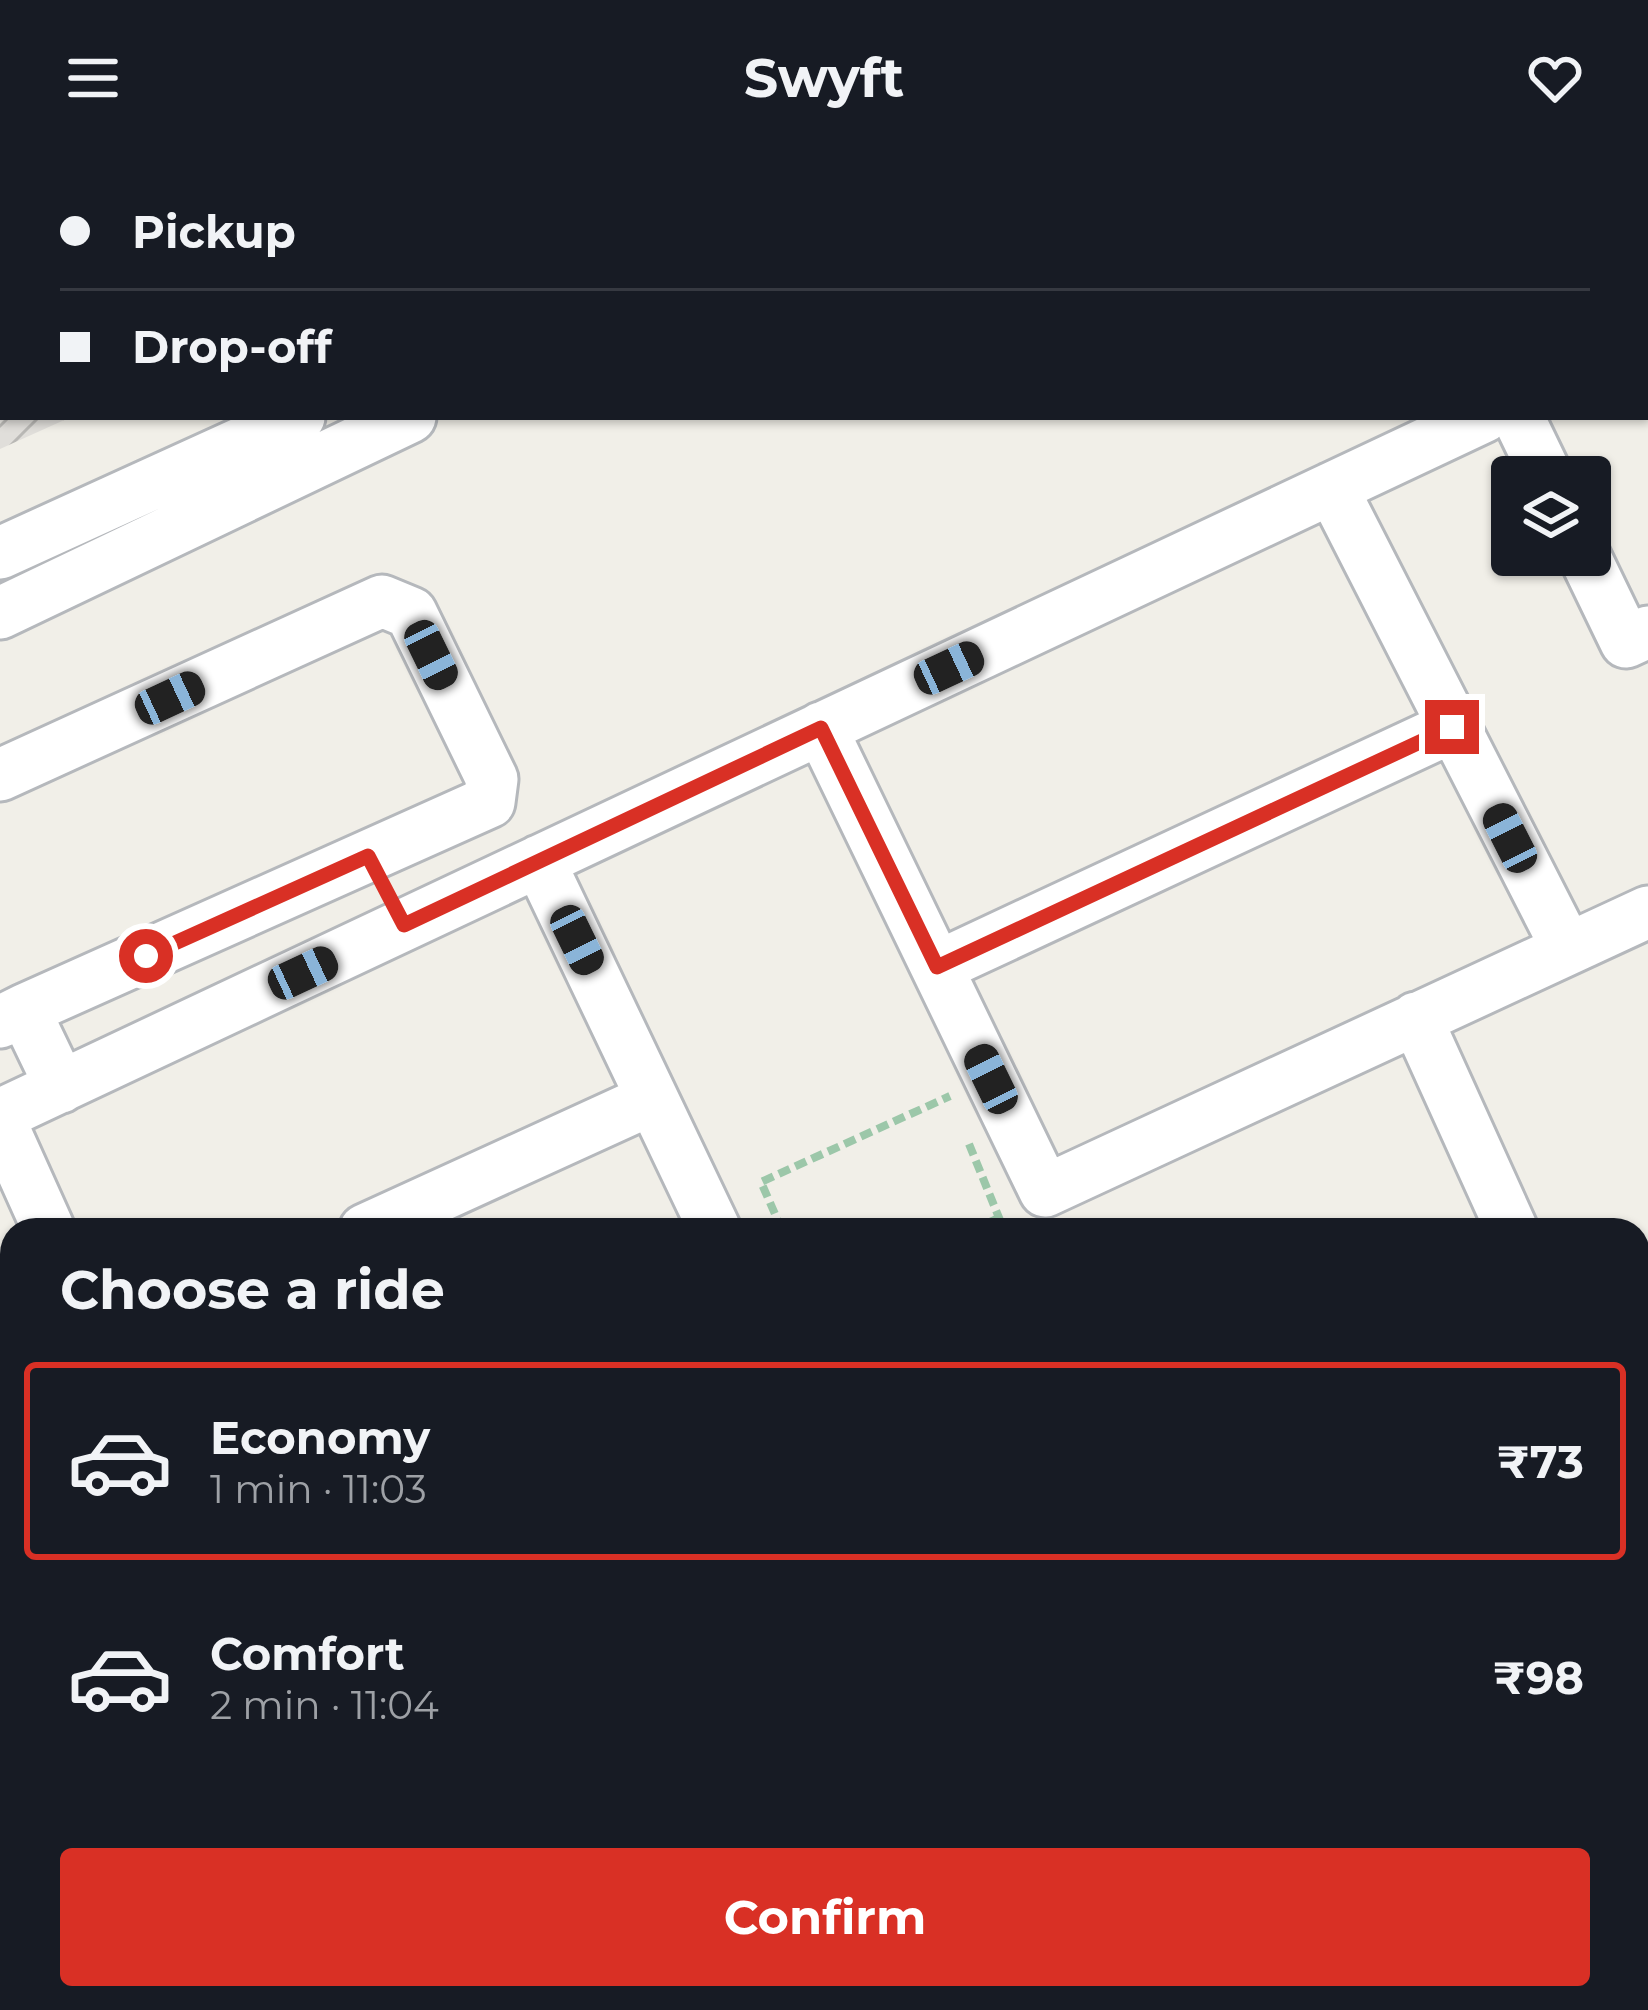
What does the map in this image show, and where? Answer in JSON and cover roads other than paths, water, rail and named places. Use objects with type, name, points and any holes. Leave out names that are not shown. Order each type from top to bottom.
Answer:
[{"type":"street","points":[[0,553],[292,420]]},
{"type":"street","points":[[0,613],[404,420]]},
{"type":"street","points":[[28,1217],[0,1118],[1477,420]]},
{"type":"street","points":[[1519,420],[1537,456]]},
{"type":"street","points":[[1332,488],[1567,948]]},
{"type":"street","points":[[1594,576],[1627,642],[1648,632]]},
{"type":"street","points":[[0,775],[382,601],[411,614],[492,778],[494,794],[489,802],[12,1016],[61,1087]]},
{"type":"street","points":[[937,967],[1452,727]]},
{"type":"street","points":[[821,728],[1045,1191],[1648,912]]},
{"type":"street","points":[[368,856],[404,925]]},
{"type":"street","points":[[539,861],[709,1218]]},
{"type":"street","points":[[309,883],[343,954]]},
{"type":"street","points":[[1416,1018],[1507,1218]]},
{"type":"street","points":[[391,1218],[652,1099]]}]
